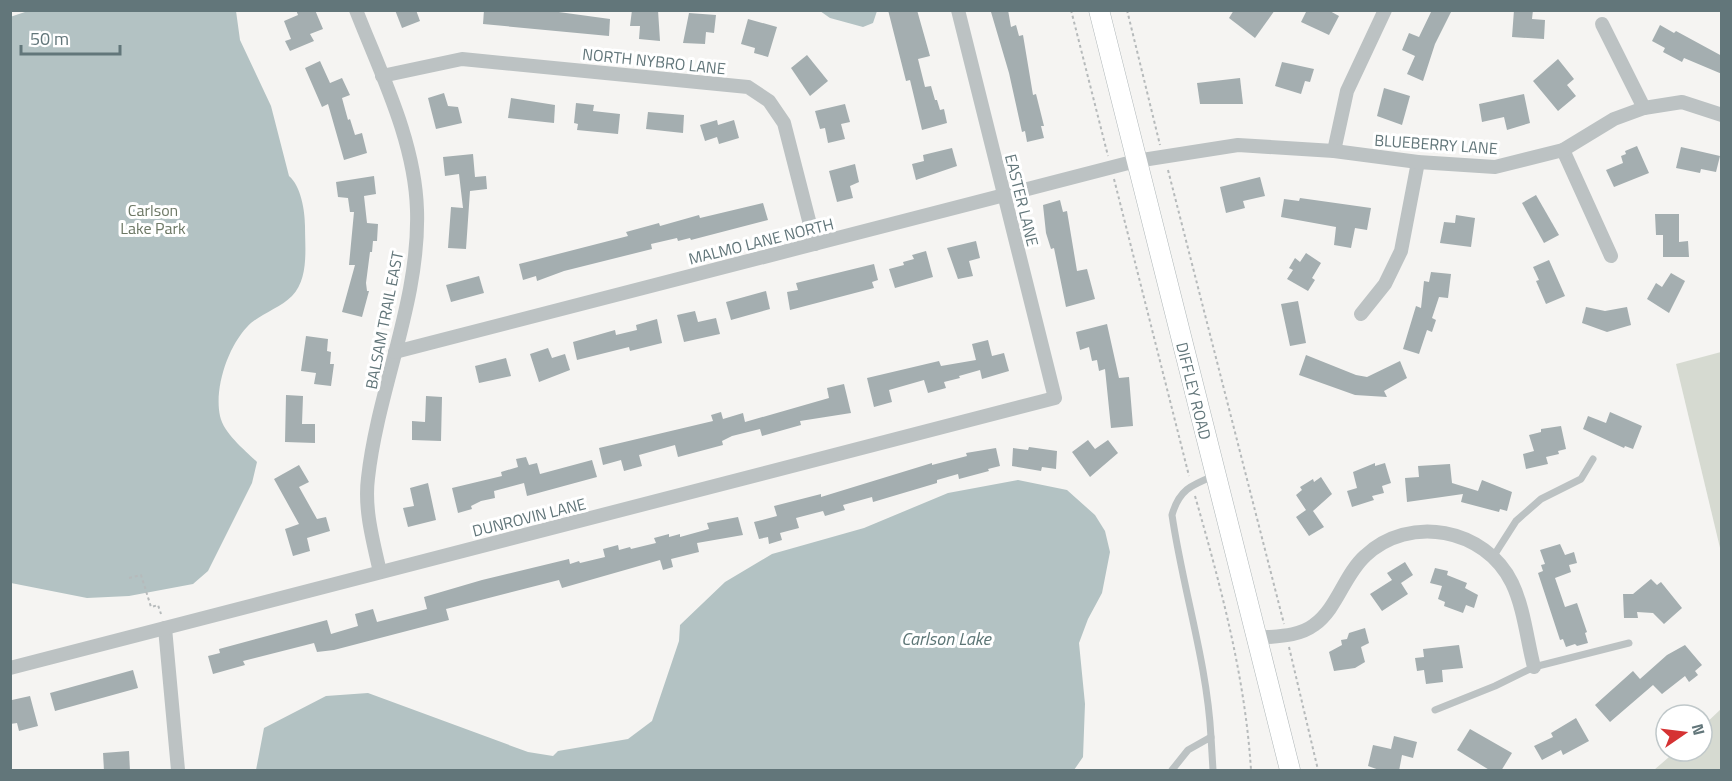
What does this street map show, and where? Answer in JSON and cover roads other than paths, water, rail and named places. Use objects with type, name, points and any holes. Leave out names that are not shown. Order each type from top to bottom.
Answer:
[{"type":"main road","name":"DIFFLEY ROAD","points":[[1099,10],[1290,771]]},
{"type":"street","name":"BALSAM TRAIL EAST","points":[[356,10],[408,149],[417,209],[414,269],[368,478],[369,525],[380,572]]},
{"type":"street","name":"EASTER LANE","points":[[958,10],[1055,398]]},
{"type":"street","points":[[1334,151],[1347,91],[1385,10]]},
{"type":"street","points":[[1602,24],[1644,108]]},
{"type":"street","name":"NORTH NYBRO LANE","points":[[382,76],[462,58],[748,87],[769,101],[784,123],[815,244]]},
{"type":"street","name":"BLUEBERRY LANE","points":[[1136,161],[1238,144],[1334,151],[1418,162],[1495,167],[1563,150],[1614,119],[1644,108],[1682,102],[1722,115]]},
{"type":"street","points":[[1563,150],[1611,256]]},
{"type":"street","name":"MALMO LANE NORTH","points":[[395,352],[1136,161]]},
{"type":"street","points":[[1361,314],[1385,284],[1401,251],[1418,162]]},
{"type":"street","name":"DUNROVIN LANE","points":[[10,668],[164,623],[380,572],[1055,398]]},
{"type":"street","points":[[1257,638],[1296,633],[1314,625],[1328,610],[1348,576],[1365,556],[1386,541],[1400,535],[1425,531],[1453,534],[1471,541],[1493,557],[1511,582],[1516,595],[1534,667]]},
{"type":"street","points":[[164,623],[178,771]]},
{"type":"lane","points":[[1493,557],[1516,521],[1541,499],[1581,479],[1593,459]]},
{"type":"lane","points":[[1213,771],[1209,705],[1200,646],[1172,515],[1181,492],[1192,484],[1216,475]]},
{"type":"lane","points":[[1435,710],[1495,686],[1534,667],[1629,643]]},
{"type":"lane","points":[[1172,771],[1188,750],[1211,737]]},
{"type":"water","name":"Carlson Lake Park","points":[[28,11],[236,11],[240,40],[271,106],[289,176],[297,186],[301,199],[305,220],[305,254],[301,281],[292,296],[252,322],[240,335],[224,368],[221,381],[219,405],[222,423],[230,435],[257,462],[252,483],[208,571],[193,584],[129,596],[87,598],[11,583],[10,17]]},
{"type":"water","points":[[820,11],[877,11],[873,23],[863,27],[830,18]]},
{"type":"water","name":"Carlson Lake","points":[[1018,480],[1067,490],[1095,515],[1105,531],[1110,552],[1102,593],[1088,619],[1079,643],[1085,704],[1083,757],[1074,770],[256,770],[264,728],[326,696],[368,693],[528,752],[553,756],[558,751],[628,739],[652,721],[679,641],[680,625],[725,582],[772,554],[864,528],[948,493]]}]
